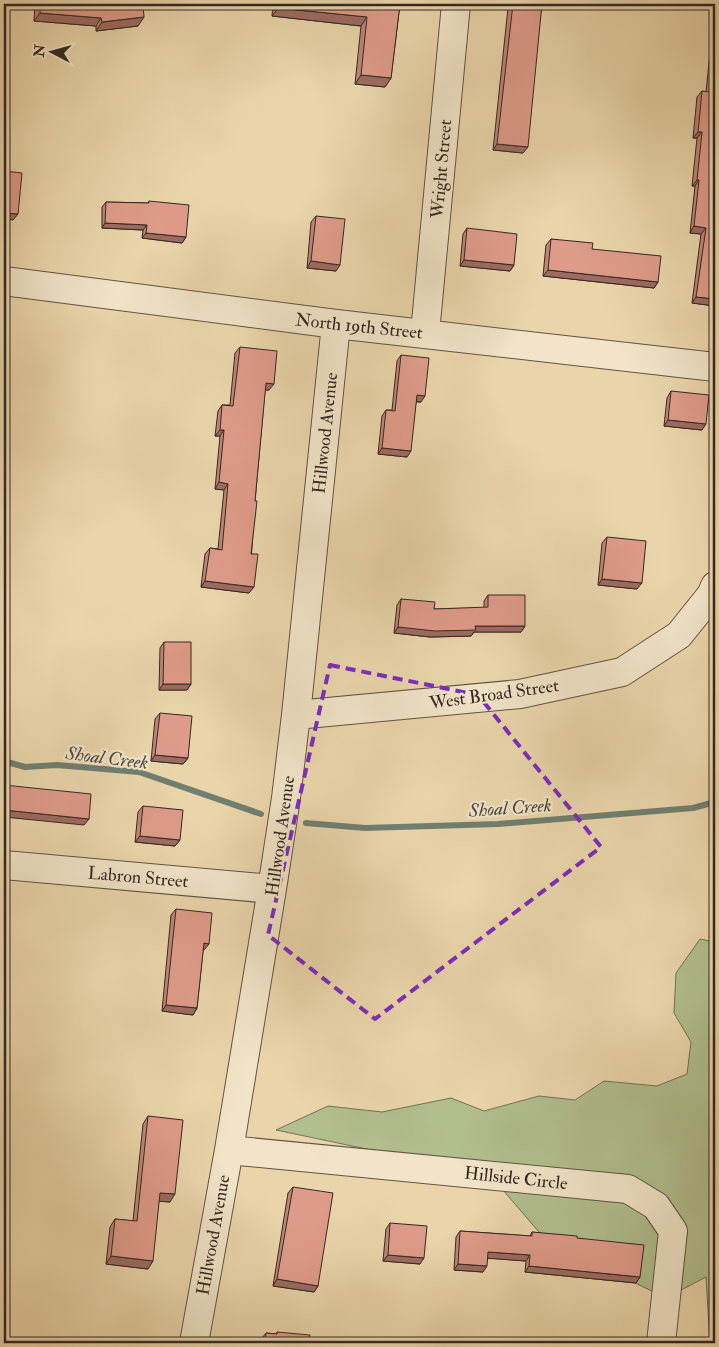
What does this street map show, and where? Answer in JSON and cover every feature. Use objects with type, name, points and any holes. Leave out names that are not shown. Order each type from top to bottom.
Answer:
[{"type":"street","name":"Wright Street","points":[[425,333],[456,4]]},
{"type":"street","name":"North 19th Street","points":[[4,281],[336,324],[715,367]]},
{"type":"street","name":"Hillwood Avenue","points":[[194,1343],[229,1150],[286,798],[336,324]]},
{"type":"street","name":"West Broad Street","points":[[296,715],[520,694],[622,672],[679,635],[711,595],[715,586]]},
{"type":"street","name":"Labron Street","points":[[4,865],[272,889]]},
{"type":"street","name":"Hillside Circle","points":[[229,1150],[628,1189],[656,1206],[672,1232],[661,1343]]},
{"type":"highlighted area","points":[[330,665],[478,695],[601,847],[375,1019],[268,935]]},
{"type":"green space","points":[[700,939],[715,942],[715,1343],[710,1343],[706,1277],[666,1298],[545,1239],[490,1175],[276,1130],[328,1106],[382,1112],[451,1098],[484,1111],[539,1096],[575,1100],[604,1081],[657,1086],[687,1074],[691,1042],[674,1013],[676,973]]},
{"type":"building","points":[[40,4],[143,4],[144,17],[102,22],[101,18],[40,13]]},
{"type":"building","points":[[278,4],[400,4],[391,78],[361,75],[367,17],[278,8]]},
{"type":"building","points":[[513,4],[542,4],[528,147],[497,144]]},
{"type":"building","points":[[715,37],[715,299],[696,297],[706,228],[694,226],[702,132],[698,132],[702,91],[710,92]]},
{"type":"building","points":[[4,171],[22,173],[18,214],[4,213]]},
{"type":"building","points":[[149,201],[189,205],[186,237],[146,233],[147,225],[105,223],[106,202],[149,203]]},
{"type":"building","points":[[316,216],[345,219],[340,265],[311,261]]},
{"type":"building","points":[[467,228],[517,234],[514,265],[464,260]]},
{"type":"building","points":[[551,239],[593,243],[592,249],[661,256],[658,282],[548,270]]},
{"type":"building","points":[[240,347],[277,351],[274,384],[266,383],[251,554],[258,554],[254,587],[205,581],[210,548],[222,550],[228,484],[219,482],[224,430],[220,430],[222,405],[233,406]]},
{"type":"building","points":[[401,355],[429,358],[425,396],[417,395],[411,451],[382,448],[386,410],[395,411]]},
{"type":"building","points":[[671,391],[709,395],[706,424],[668,420]]},
{"type":"building","points":[[607,537],[646,541],[642,583],[602,579]]},
{"type":"building","points":[[488,595],[525,595],[525,626],[475,626],[476,630],[435,631],[398,627],[401,599],[435,602],[434,609],[488,607]]},
{"type":"building","points":[[164,642],[191,642],[191,684],[163,684]]},
{"type":"building","points":[[160,713],[192,716],[188,758],[155,755]]},
{"type":"building","points":[[4,785],[91,794],[89,819],[4,810]]},
{"type":"building","points":[[143,806],[183,810],[180,840],[140,836]]},
{"type":"building","points":[[176,909],[212,913],[209,944],[204,943],[197,1008],[166,1005]]},
{"type":"building","points":[[148,1116],[183,1120],[175,1194],[160,1193],[153,1261],[111,1256],[115,1219],[137,1221]]},
{"type":"building","points":[[293,1187],[333,1193],[318,1286],[277,1279]]},
{"type":"building","points":[[390,1223],[427,1226],[424,1258],[388,1255]]},
{"type":"building","points":[[460,1231],[532,1236],[532,1232],[644,1245],[640,1277],[529,1266],[530,1255],[488,1252],[487,1266],[458,1264]]},
{"type":"building","points":[[277,1332],[310,1335],[309,1343],[265,1343],[266,1333],[277,1334]]},
{"type":"waterway","name":"Shoal Creek","points":[[4,761],[25,767],[57,765],[139,772],[261,814]]},
{"type":"waterway","name":"Shoal Creek","points":[[306,823],[365,828],[498,824],[693,808],[715,802]]}]
